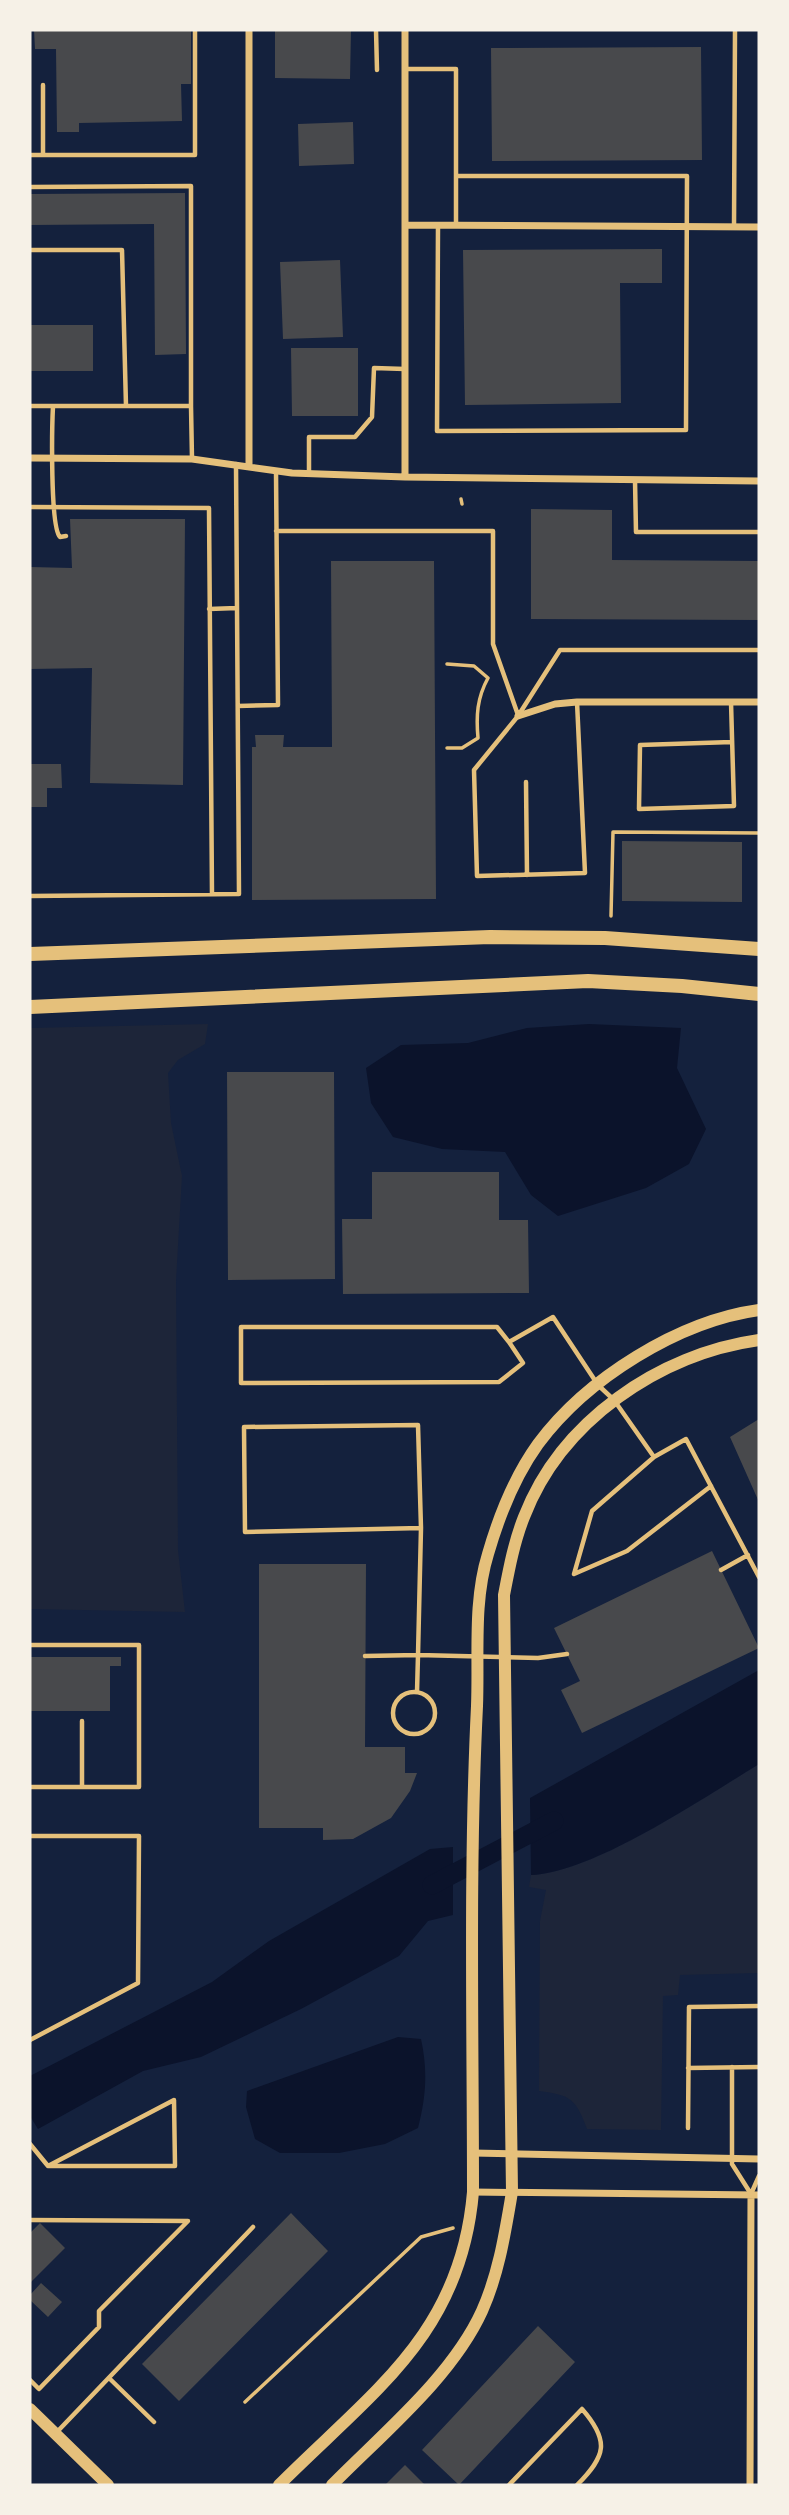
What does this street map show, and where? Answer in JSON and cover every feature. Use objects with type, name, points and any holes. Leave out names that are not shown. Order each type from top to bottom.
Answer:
[{"type":"main road","points":[[30,954],[490,937],[606,938],[759,949]]},
{"type":"main road","points":[[30,1007],[589,981],[759,994]]},
{"type":"street","points":[[249,30],[249,467]]},
{"type":"street","points":[[405,30],[405,477]]},
{"type":"street","points":[[405,225],[759,227]]},
{"type":"street","points":[[30,458],[192,459],[276,472],[309,474],[759,481]]},
{"type":"street","points":[[518,716],[555,704],[577,702],[759,702]]},
{"type":"street","points":[[279,2485],[411,2353],[432,2326],[460,2265],[473,2192],[473,1790],[479,1592],[487,1556],[513,1487],[538,1445],[598,1385],[636,1356],[728,1315],[759,1310]]},
{"type":"street","points":[[332,2485],[445,2369],[465,2342],[494,2281],[512,2192],[504,1595],[525,1515],[560,1452],[614,1401],[687,1357],[714,1348],[759,1340]]},
{"type":"street","points":[[473,2153],[759,2159]]},
{"type":"street","points":[[473,2192],[755,2195],[750,2485]]},
{"type":"street","points":[[30,2409],[108,2485]]},
{"type":"lane","points":[[30,155],[195,155],[195,30]]},
{"type":"lane","points":[[376,30],[377,70]]},
{"type":"lane","points":[[734,227],[735,30]]},
{"type":"lane","points":[[405,69],[456,69],[456,225]]},
{"type":"lane","points":[[43,85],[43,155]]},
{"type":"lane","points":[[438,225],[437,431],[686,430],[687,176],[456,176]]},
{"type":"lane","points":[[30,187],[191,186],[192,459]]},
{"type":"lane","points":[[30,250],[122,250],[126,406]]},
{"type":"lane","points":[[309,474],[309,437],[355,437],[372,417],[374,368],[405,369]]},
{"type":"lane","points":[[30,405],[191,406]]},
{"type":"lane","points":[[53,406],[50,458],[55,477],[54,528],[61,537],[66,536]]},
{"type":"lane","points":[[30,896],[239,894],[236,464]]},
{"type":"lane","points":[[238,706],[278,705],[276,472]]},
{"type":"lane","points":[[635,480],[636,532],[759,532]]},
{"type":"lane","points":[[30,507],[209,508],[212,894]]},
{"type":"lane","points":[[276,531],[494,531],[493,645],[518,716]]},
{"type":"lane","points":[[209,609],[237,608]]},
{"type":"lane","points":[[577,702],[585,873],[477,876],[474,770],[518,716],[560,650],[759,650]]},
{"type":"lane","points":[[731,702],[734,806],[639,809],[640,745],[732,742]]},
{"type":"lane","points":[[526,782],[527,875]]},
{"type":"lane","points":[[509,1342],[553,1317],[598,1385],[614,1401],[654,1457]]},
{"type":"lane","points":[[497,1327],[509,1342],[523,1363],[499,1382],[241,1383],[241,1328],[497,1327]]},
{"type":"lane","points":[[416,1692],[421,1528],[418,1425],[244,1427],[246,1532],[421,1528]]},
{"type":"lane","points":[[711,1486],[626,1551],[574,1574],[592,1511],[654,1457],[686,1438],[759,1577]]},
{"type":"lane","points":[[721,1570],[748,1555]]},
{"type":"lane","points":[[30,1645],[139,1645],[139,1787],[30,1787]]},
{"type":"lane","points":[[365,1656],[504,1658],[567,1654]]},
{"type":"lane","points":[[416,1692],[429,1698],[435,1717],[428,1729],[409,1733],[403,1731],[394,1720],[394,1706],[403,1695],[416,1692]]},
{"type":"lane","points":[[82,1721],[82,1787]]},
{"type":"lane","points":[[30,1836],[139,1836],[138,1983],[30,2040]]},
{"type":"lane","points":[[688,2128],[689,2007],[759,2006]]},
{"type":"lane","points":[[688,2067],[759,2067]]},
{"type":"lane","points":[[732,2067],[732,2160],[755,2195]]},
{"type":"lane","points":[[174,2100],[175,2166],[48,2166],[94,2142],[174,2100]]},
{"type":"lane","points":[[30,2144],[48,2166]]},
{"type":"lane","points":[[755,2195],[759,2176]]},
{"type":"lane","points":[[30,2220],[188,2221],[99,2311],[99,2327],[65,2362],[38,2389],[30,2380]]},
{"type":"lane","points":[[56,2434],[253,2227]]},
{"type":"lane","points":[[109,2378],[154,2422]]},
{"type":"lane","points":[[509,2485],[582,2409],[599,2431],[602,2442],[596,2466],[577,2485]]},
{"type":"path","points":[[447,664],[474,666],[488,678],[480,692],[476,717],[478,738],[462,748],[447,748]]},
{"type":"path","points":[[611,916],[612,832],[759,833]]},
{"type":"path","points":[[245,2402],[421,2237],[439,2230],[469,2226]]},
{"type":"shaded area","points":[[208,1024],[205,1044],[178,1060],[168,1073],[171,1123],[182,1176],[176,1281],[178,1550],[185,1612],[30,1609],[30,1028]]},
{"type":"shaded area","points":[[589,1024],[681,1028],[677,1068],[706,1129],[689,1164],[646,1188],[558,1216],[531,1195],[505,1152],[442,1149],[393,1137],[371,1103],[366,1068],[401,1045],[468,1043],[527,1028]]},
{"type":"shaded area","points":[[759,1670],[759,1764],[679,1814],[616,1848],[585,1862],[531,1875],[530,1798]]},
{"type":"shaded area","points":[[759,1764],[759,1973],[680,1975],[678,1995],[663,1996],[661,2130],[587,2129],[571,2100],[558,2094],[539,2091],[540,1921],[546,1890],[529,1887],[531,1875],[585,1862],[616,1848],[679,1814]]},
{"type":"shaded area","points":[[453,1847],[453,1915],[428,1921],[399,1956],[301,2009],[201,2057],[143,2071],[38,2129],[30,2116],[30,2076],[212,1982],[269,1941],[430,1849]]},
{"type":"shaded area","points":[[398,2037],[421,2039],[425,2084],[418,2128],[385,2144],[339,2153],[280,2153],[255,2139],[246,2107],[247,2091]]},
{"type":"building","points":[[34,30],[191,30],[191,84],[181,84],[182,121],[79,123],[79,132],[57,132],[56,49],[35,49]]},
{"type":"building","points":[[275,30],[351,30],[350,79],[275,78]]},
{"type":"building","points":[[701,47],[702,160],[492,161],[491,48]]},
{"type":"building","points":[[353,122],[354,164],[299,166],[298,124]]},
{"type":"building","points":[[185,193],[186,354],[155,355],[154,224],[30,225],[30,194]]},
{"type":"building","points":[[662,249],[662,283],[620,283],[621,403],[465,405],[463,250]]},
{"type":"building","points":[[340,260],[343,337],[283,339],[280,262]]},
{"type":"building","points":[[30,325],[93,325],[93,371],[30,371]]},
{"type":"building","points":[[291,348],[358,348],[358,416],[292,416]]},
{"type":"building","points":[[531,509],[612,510],[612,560],[759,561],[759,620],[531,619]]},
{"type":"building","points":[[70,519],[185,519],[183,785],[90,783],[92,668],[30,669],[30,567],[72,568]]},
{"type":"building","points":[[331,561],[434,561],[436,899],[252,900],[252,747],[256,747],[255,735],[284,735],[283,747],[332,747]]},
{"type":"building","points":[[30,764],[61,764],[62,788],[47,788],[47,807],[30,807]]},
{"type":"building","points":[[622,841],[742,842],[742,902],[622,901]]},
{"type":"building","points":[[227,1072],[334,1072],[335,1279],[228,1280]]},
{"type":"building","points":[[372,1172],[499,1172],[499,1220],[528,1220],[529,1293],[343,1294],[342,1219],[372,1219]]},
{"type":"building","points":[[759,1419],[759,1502],[730,1437]]},
{"type":"building","points":[[712,1551],[759,1648],[582,1733],[561,1690],[580,1681],[554,1628]]},
{"type":"building","points":[[259,1564],[366,1564],[365,1747],[405,1747],[405,1773],[417,1773],[410,1791],[391,1818],[353,1839],[323,1840],[323,1828],[259,1828]]},
{"type":"building","points":[[30,1657],[121,1657],[121,1666],[110,1666],[110,1711],[30,1711]]},
{"type":"building","points":[[291,2213],[328,2251],[179,2401],[142,2364]]},
{"type":"building","points":[[40,2223],[65,2248],[30,2283],[30,2233]]},
{"type":"building","points":[[41,2283],[62,2302],[48,2317],[30,2300],[30,2295]]},
{"type":"building","points":[[538,2326],[575,2362],[459,2485],[422,2450]]},
{"type":"building","points":[[405,2465],[425,2485],[385,2485]]},
{"type":"waterway","points":[[432,1885],[554,1821]]}]
